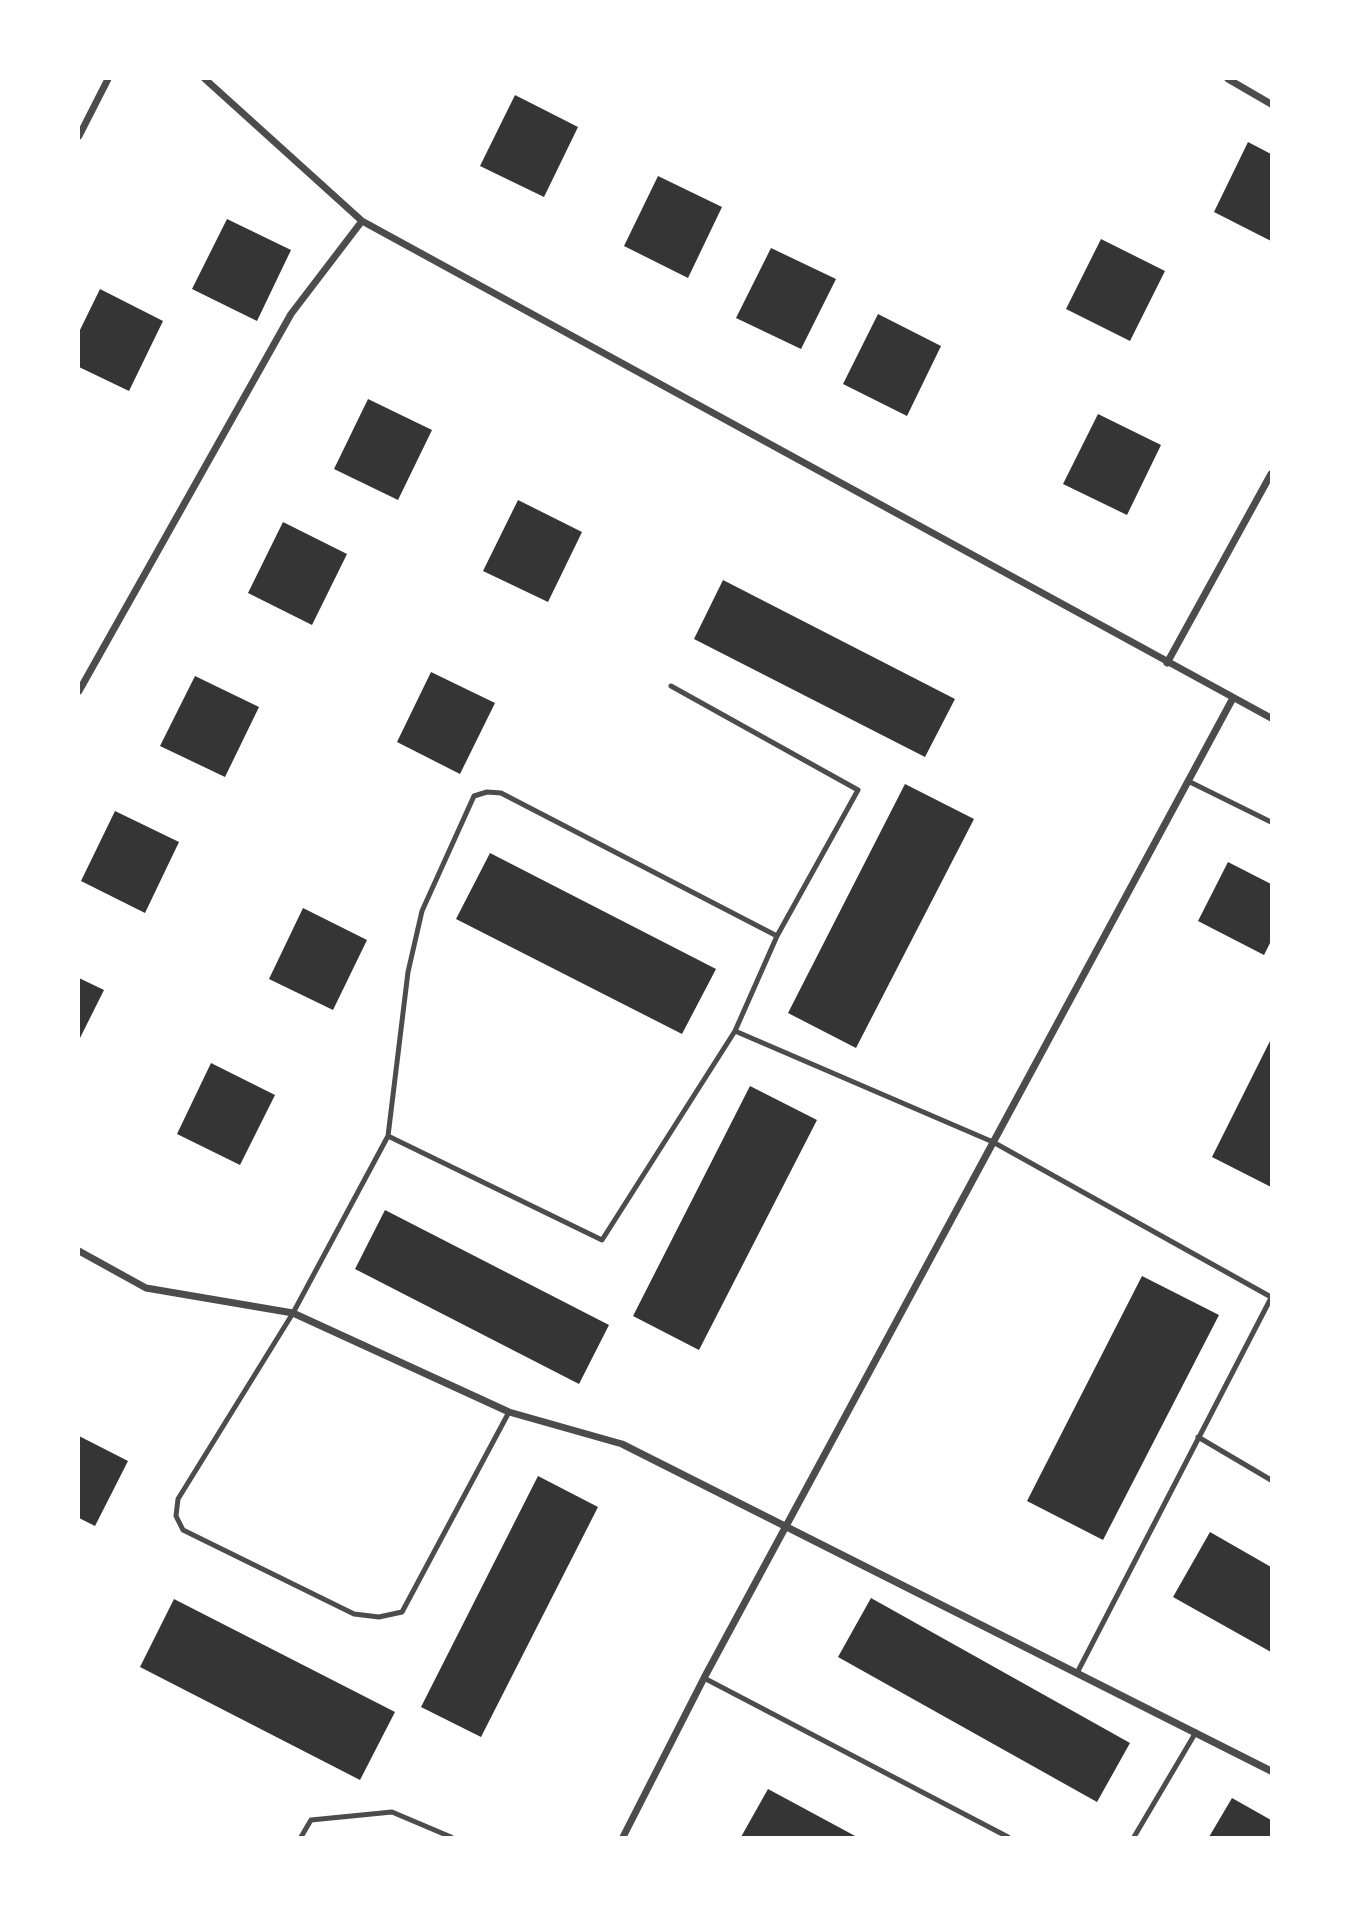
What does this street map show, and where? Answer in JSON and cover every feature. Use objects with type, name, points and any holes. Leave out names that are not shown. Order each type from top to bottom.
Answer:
[{"type":"street","points":[[79,136],[108,79]]},
{"type":"street","points":[[205,79],[362,221],[1271,718]]},
{"type":"street","points":[[1228,79],[1271,104]]},
{"type":"street","points":[[79,691],[291,314],[362,221]]},
{"type":"street","points":[[1167,663],[1271,474]]},
{"type":"street","points":[[623,1837],[704,1678],[1233,698]]},
{"type":"street","points":[[79,1251],[146,1288],[293,1313],[509,1412],[622,1444],[1271,1771]]},
{"type":"lane","points":[[388,1136],[602,1240],[735,1031],[777,936],[858,790],[671,686]]},
{"type":"lane","points":[[1188,781],[1271,822]]},
{"type":"lane","points":[[509,1412],[402,1612],[379,1617],[354,1614],[183,1530],[176,1516],[178,1499],[293,1313],[388,1136],[408,972],[422,911],[474,796],[487,792],[501,793],[777,936]]},
{"type":"lane","points":[[735,1031],[993,1142],[1271,1297],[1077,1673]]},
{"type":"lane","points":[[1198,1437],[1271,1480]]},
{"type":"lane","points":[[704,1678],[1009,1837]]},
{"type":"lane","points":[[1134,1837],[1196,1732]]},
{"type":"lane","points":[[301,1837],[312,1820],[392,1812],[451,1837]]},
{"type":"building","points":[[515,95],[578,127],[544,197],[480,166]]},
{"type":"building","points":[[1248,142],[1271,154],[1271,241],[1214,212]]},
{"type":"building","points":[[658,176],[722,207],[688,278],[624,246]]},
{"type":"building","points":[[227,219],[291,250],[257,321],[192,289]]},
{"type":"building","points":[[1101,239],[1165,271],[1130,341],[1066,309]]},
{"type":"building","points":[[771,248],[836,279],[801,349],[736,318]]},
{"type":"building","points":[[100,289],[163,321],[129,391],[79,367],[79,332]]},
{"type":"building","points":[[878,314],[941,346],[907,416],[843,384]]},
{"type":"building","points":[[368,399],[432,430],[398,500],[334,469]]},
{"type":"building","points":[[1098,414],[1161,445],[1127,515],[1063,484]]},
{"type":"building","points":[[518,500],[582,532],[548,602],[483,571]]},
{"type":"building","points":[[283,522],[347,554],[312,625],[248,593]]},
{"type":"building","points":[[723,580],[955,699],[925,757],[694,639]]},
{"type":"building","points":[[431,672],[495,703],[460,774],[397,742]]},
{"type":"building","points":[[195,676],[259,707],[225,777],[160,746]]},
{"type":"building","points":[[905,784],[974,819],[856,1048],[788,1013]]},
{"type":"building","points":[[115,811],[179,842],[145,913],[81,881]]},
{"type":"building","points":[[490,853],[716,969],[682,1034],[456,919]]},
{"type":"building","points":[[1228,862],[1271,884],[1271,941],[1264,955],[1198,921]]},
{"type":"building","points":[[303,908],[367,940],[333,1010],[269,979]]},
{"type":"building","points":[[79,978],[104,990],[79,1040]]},
{"type":"building","points":[[1271,1039],[1271,1187],[1212,1157]]},
{"type":"building","points":[[211,1063],[275,1095],[240,1165],[177,1134]]},
{"type":"building","points":[[750,1086],[817,1120],[699,1350],[633,1316]]},
{"type":"building","points":[[385,1210],[609,1325],[579,1384],[355,1269]]},
{"type":"building","points":[[1142,1276],[1219,1315],[1103,1540],[1027,1501]]},
{"type":"building","points":[[79,1436],[128,1461],[95,1526],[79,1518]]},
{"type":"building","points":[[538,1476],[598,1507],[481,1737],[421,1707]]},
{"type":"building","points":[[1210,1532],[1271,1567],[1271,1652],[1173,1597]]},
{"type":"building","points":[[871,1598],[1130,1743],[1097,1802],[838,1657]]},
{"type":"building","points":[[174,1599],[395,1712],[360,1780],[140,1667]]},
{"type":"building","points":[[768,1789],[857,1837],[741,1837]]},
{"type":"building","points":[[1232,1798],[1271,1820],[1271,1837],[1209,1837]]}]
